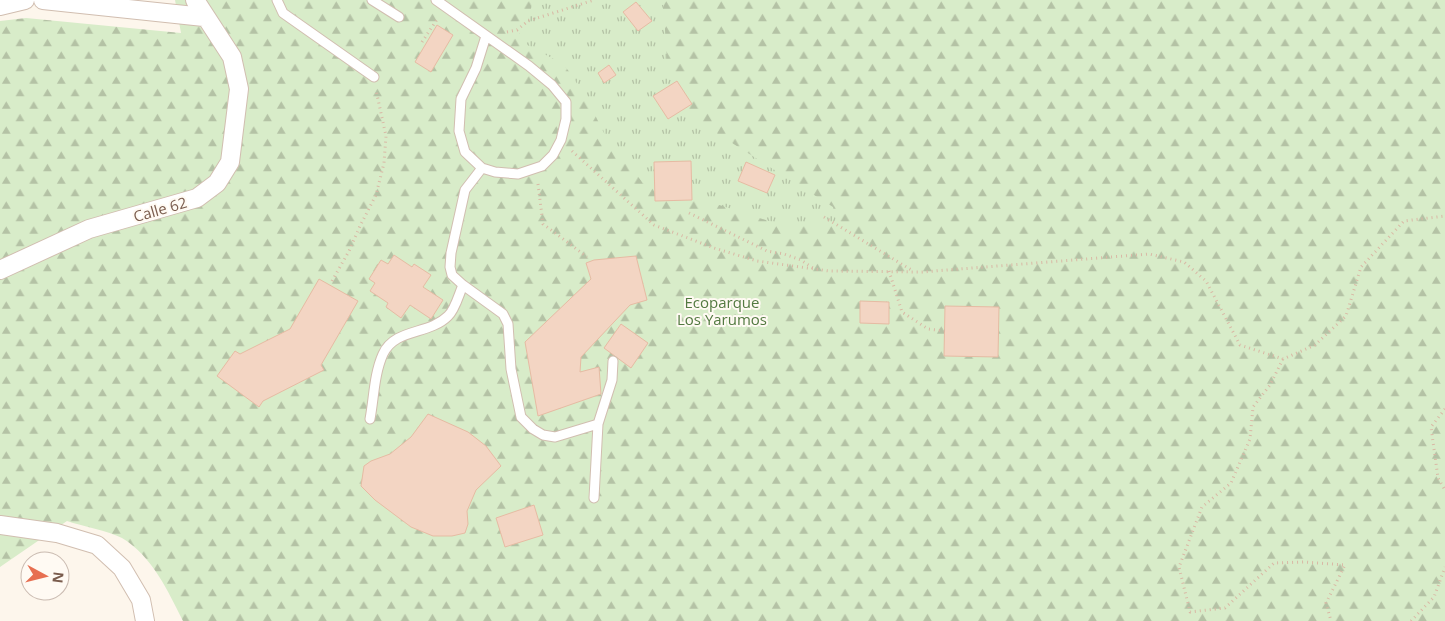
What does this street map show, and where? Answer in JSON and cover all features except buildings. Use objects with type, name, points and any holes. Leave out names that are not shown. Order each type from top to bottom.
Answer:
[{"type":"street","points":[[0,6],[25,0]]},
{"type":"street","points":[[43,0],[163,7],[204,17]]},
{"type":"street","name":"Calle 62","points":[[0,270],[89,229],[197,198],[217,183],[230,162],[240,89],[232,57],[204,17],[195,0]]},
{"type":"street","points":[[0,525],[57,533],[97,545],[122,568],[141,600],[145,621]]},
{"type":"lane","points":[[277,0],[284,13],[374,77]]},
{"type":"lane","points":[[372,0],[399,16]]},
{"type":"lane","points":[[436,0],[529,66],[552,84],[566,102],[564,129],[561,140],[553,155],[542,166],[518,174],[495,172],[482,168],[465,152],[459,131],[462,98],[476,68],[486,36]]},
{"type":"lane","points":[[482,168],[465,190],[451,253],[450,267],[452,275],[503,314],[508,324],[511,369],[521,417],[543,435],[555,437],[598,424]]},
{"type":"lane","points":[[370,419],[378,369],[383,353],[391,342],[409,333],[433,327],[449,316],[463,285]]},
{"type":"lane","points":[[594,498],[598,424],[612,380],[613,361]]},
{"type":"path","points":[[486,36],[517,30],[528,21],[594,0]]},
{"type":"path","points":[[422,42],[446,8]]},
{"type":"path","points":[[332,281],[376,195],[384,163],[386,136],[374,77]]},
{"type":"path","points":[[564,129],[572,152],[654,225],[714,248],[757,261],[830,271],[914,271],[977,268],[1149,254],[1184,262],[1206,281],[1240,345],[1283,359]]},
{"type":"path","points":[[536,168],[543,224],[587,257]]},
{"type":"path","points":[[689,213],[767,251],[793,257],[816,269]]},
{"type":"path","points":[[1331,621],[1326,603],[1345,565],[1304,562],[1274,563],[1225,608],[1190,612],[1179,567],[1202,507],[1231,483],[1250,439],[1253,407],[1270,385],[1283,359],[1315,345],[1346,316],[1361,267],[1404,221],[1445,216]]},
{"type":"path","points":[[824,217],[914,271]]},
{"type":"path","points":[[889,271],[902,312],[928,328],[945,331]]},
{"type":"path","points":[[1445,409],[1431,427],[1438,478],[1445,490]]},
{"type":"path","points":[[1411,621],[1434,598],[1445,567]]},
{"type":"green space","name":"Ecoparque Los Yarumos","points":[[175,0],[1445,0],[1445,621],[183,621],[151,564],[133,546],[116,535],[67,521],[23,551],[20,551],[20,553],[0,567],[0,21],[26,18],[181,33]]},
{"type":"green space","points":[[533,0],[663,0],[668,74],[691,117],[833,207],[836,220],[828,228],[778,224],[707,201],[683,178],[676,175],[643,183],[604,133],[589,103],[563,64],[516,39],[528,21]]}]
